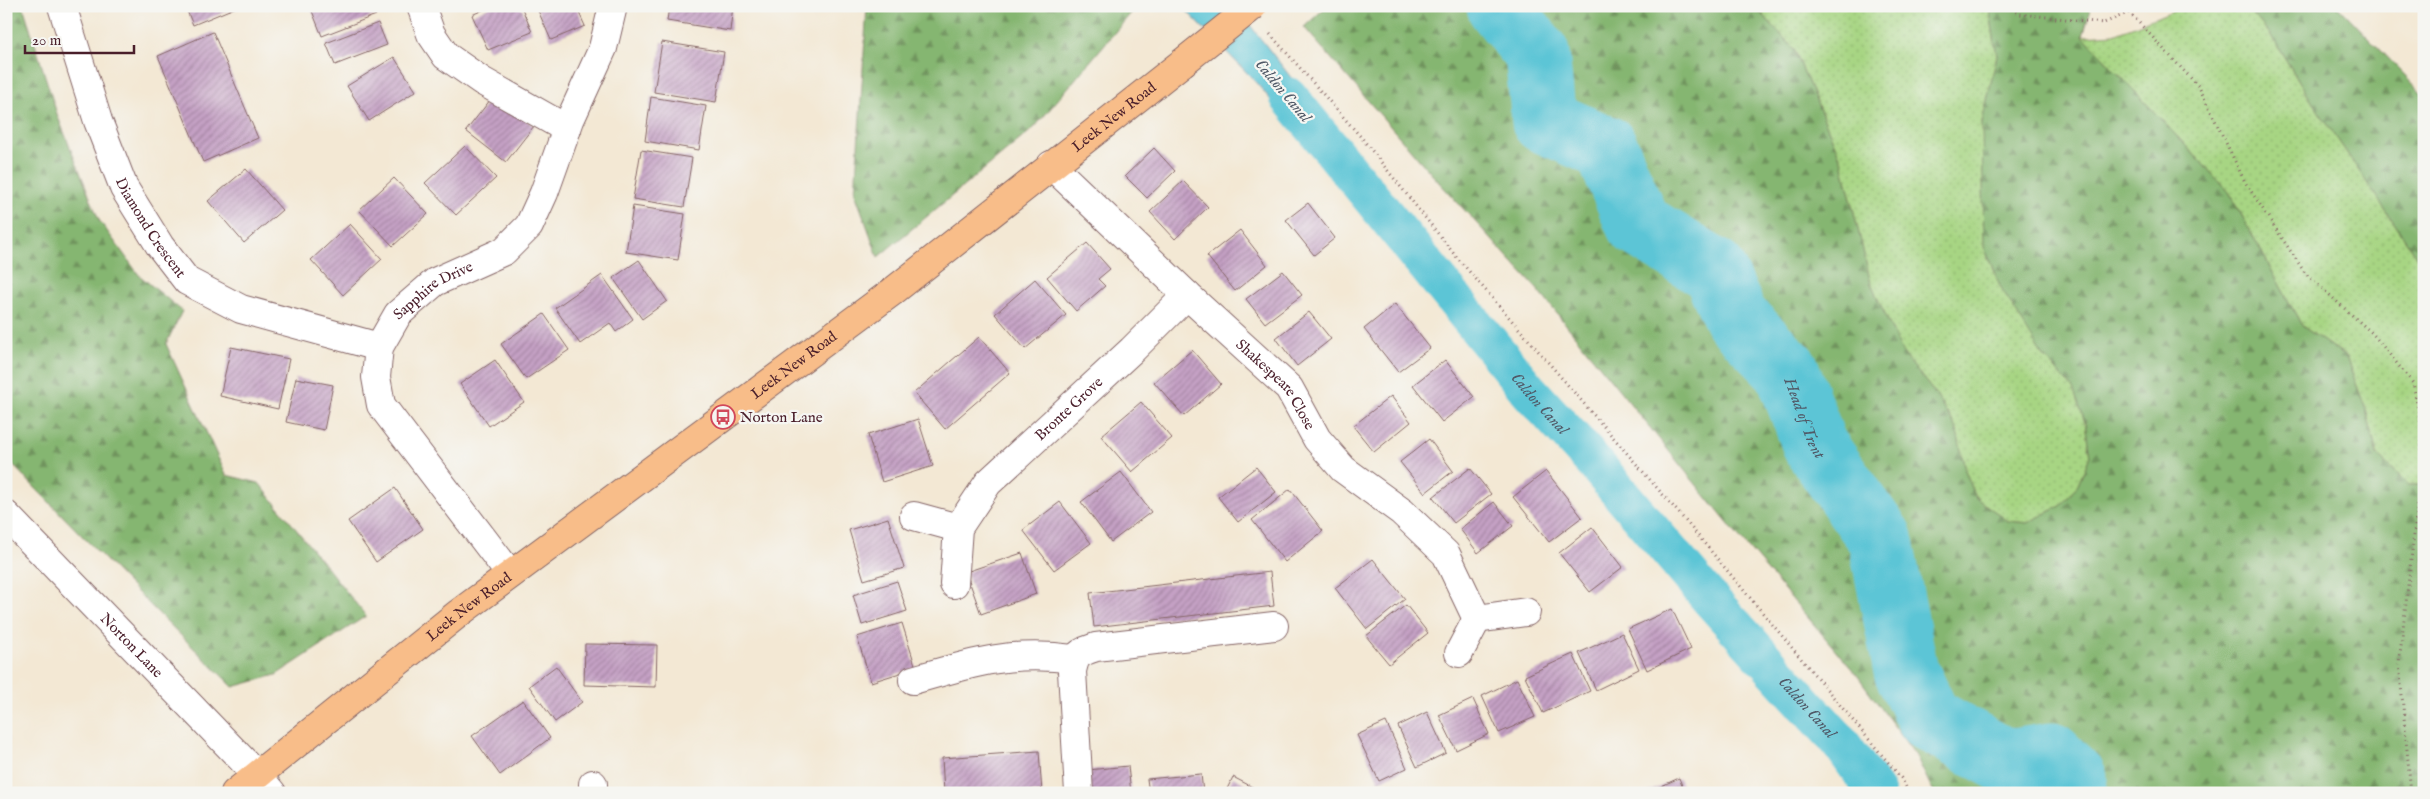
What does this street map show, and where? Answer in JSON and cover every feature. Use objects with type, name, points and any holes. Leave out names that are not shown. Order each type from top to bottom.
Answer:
[{"type":"highway","name":"Leek New Road","points":[[235,793],[265,784],[510,574],[892,292],[1182,63],[1259,17]]},
{"type":"street","name":"Diamond Crescent","points":[[62,6],[98,121],[124,188],[160,246],[187,281],[241,309],[379,347]]},
{"type":"street","points":[[421,6],[431,34],[446,56],[482,81],[566,130]]},
{"type":"street","name":"Sapphire Drive","points":[[510,574],[382,405],[376,377],[379,347],[398,314],[436,282],[504,251],[529,226],[544,193],[566,130],[603,48],[613,6]]},
{"type":"street","name":"Shakespeare Close","points":[[1051,165],[1187,295],[1289,388],[1317,439],[1343,469],[1402,512],[1446,554],[1477,619]]},
{"type":"street","name":"Bronte Grove","points":[[958,528],[988,484],[1132,350],[1187,295]]},
{"type":"street","name":"Norton Lane","points":[[6,515],[265,784]]},
{"type":"street","points":[[914,516],[958,528],[954,584]]},
{"type":"street","points":[[1459,653],[1477,619],[1526,612]]},
{"type":"street","points":[[1079,793],[1072,671],[1074,659],[1080,652],[1096,647],[1274,626]]},
{"type":"street","points":[[913,680],[981,660],[1034,655],[1074,659]]},
{"type":"path","points":[[2008,6],[2019,14],[2104,23],[2144,6]]},
{"type":"path","points":[[2128,12],[2199,87],[2245,182],[2305,273],[2372,333],[2413,383],[2421,425],[2422,465],[2399,663],[2411,793]]},
{"type":"path","points":[[1259,17],[1361,136],[1455,255],[1684,520],[1902,779],[1908,793]]},
{"type":"green space","points":[[6,6],[23,6],[58,117],[99,220],[139,275],[182,311],[166,344],[226,475],[259,483],[366,616],[276,675],[233,687],[6,458]]},
{"type":"green space","points":[[867,6],[1137,6],[1034,128],[878,257],[855,193]]},
{"type":"green space","points":[[1327,6],[1755,6],[1794,49],[1842,162],[1871,284],[1902,352],[1933,391],[1956,427],[1965,470],[1976,498],[2008,521],[2027,523],[2061,506],[2078,485],[2090,456],[2085,422],[2073,389],[2041,353],[2000,286],[1984,247],[1982,123],[1997,56],[1989,6],[2091,6],[2083,36],[2229,192],[2302,326],[2346,357],[2366,410],[2377,455],[2408,485],[2424,485],[2424,793],[1934,793],[1916,756],[1857,675],[1738,536],[1537,289],[1435,178],[1304,27]]},
{"type":"green space","points":[[1755,6],[1989,6],[1997,56],[1982,123],[2041,353],[2073,388],[2085,422],[2090,456],[2078,485],[2061,506],[2027,523],[2008,521],[1976,498],[1965,470],[1956,427],[1933,391],[1902,352],[1871,284],[1842,162],[1794,49]]},
{"type":"green space","points":[[2185,6],[2246,6],[2270,34],[2309,97],[2424,267],[2424,485],[2408,485],[2377,455],[2366,410],[2346,357],[2302,326],[2229,192],[2083,36],[2114,34]]},
{"type":"green space","points":[[2246,6],[2338,6],[2424,95],[2424,267],[2309,97],[2270,34]]},
{"type":"water","points":[[1182,6],[1235,6],[1293,80],[1333,121],[1314,150],[1252,78]]},
{"type":"building","points":[[185,6],[239,6],[193,25]]},
{"type":"building","points":[[310,6],[373,6],[376,15],[322,36]]},
{"type":"building","points":[[491,6],[521,6],[532,32],[488,50],[472,15]]},
{"type":"building","points":[[536,6],[576,6],[585,26],[551,40]]},
{"type":"building","points":[[669,6],[733,6],[730,31],[667,21]]},
{"type":"building","points":[[378,23],[387,45],[335,65],[326,43]]},
{"type":"building","points":[[213,32],[258,138],[203,162],[158,56]]},
{"type":"building","points":[[662,42],[724,52],[716,102],[654,92]]},
{"type":"building","points":[[394,57],[416,91],[369,121],[347,86]]},
{"type":"building","points":[[494,95],[534,126],[506,162],[466,131]]},
{"type":"building","points":[[651,97],[706,106],[699,150],[645,141]]},
{"type":"building","points":[[465,146],[496,178],[456,215],[425,183]]},
{"type":"building","points":[[1154,148],[1175,171],[1147,198],[1125,176]]},
{"type":"building","points":[[641,150],[692,158],[684,207],[633,199]]},
{"type":"building","points":[[246,169],[282,210],[244,243],[208,201]]},
{"type":"building","points":[[394,178],[428,214],[393,246],[359,210]]},
{"type":"building","points":[[1183,181],[1208,207],[1175,239],[1150,212]]},
{"type":"building","points":[[1308,203],[1335,238],[1314,255],[1286,220]]},
{"type":"building","points":[[633,206],[685,214],[678,260],[626,252]]},
{"type":"building","points":[[350,224],[382,259],[343,295],[311,260]]},
{"type":"building","points":[[1240,230],[1267,265],[1235,291],[1207,256]]},
{"type":"building","points":[[1087,243],[1110,269],[1098,279],[1105,286],[1076,311],[1047,277]]},
{"type":"building","points":[[639,260],[667,301],[642,319],[613,278]]},
{"type":"building","points":[[1283,271],[1302,295],[1265,323],[1246,299]]},
{"type":"building","points":[[602,275],[633,319],[616,332],[610,323],[580,344],[555,308]]},
{"type":"building","points":[[1035,279],[1066,315],[1025,349],[995,314]]},
{"type":"building","points":[[1395,304],[1430,348],[1398,372],[1364,329]]},
{"type":"building","points":[[1309,312],[1331,339],[1297,366],[1276,338]]},
{"type":"building","points":[[544,314],[569,350],[526,379],[501,344]]},
{"type":"building","points":[[979,337],[1010,373],[945,429],[914,393]]},
{"type":"building","points":[[231,347],[289,359],[278,409],[220,396]]},
{"type":"building","points":[[1192,350],[1221,384],[1184,416],[1154,382]]},
{"type":"building","points":[[495,360],[524,402],[489,426],[460,384]]},
{"type":"building","points":[[1445,360],[1474,397],[1442,422],[1413,385]]},
{"type":"building","points":[[296,378],[333,385],[324,430],[286,422]]},
{"type":"building","points":[[1391,396],[1411,422],[1374,452],[1353,426]]},
{"type":"building","points":[[1141,402],[1172,438],[1132,472],[1101,436]]},
{"type":"building","points":[[918,419],[933,466],[882,482],[868,435]]},
{"type":"building","points":[[1429,439],[1453,471],[1425,493],[1400,462]]},
{"type":"building","points":[[1256,467],[1276,492],[1238,522],[1218,497]]},
{"type":"building","points":[[1470,468],[1491,494],[1454,523],[1433,497]]},
{"type":"building","points":[[1546,471],[1582,517],[1549,542],[1513,497]]},
{"type":"building","points":[[1121,472],[1151,512],[1111,542],[1081,502]]},
{"type":"building","points":[[395,488],[423,529],[376,562],[348,521]]},
{"type":"building","points":[[1290,489],[1323,531],[1285,562],[1252,520]]},
{"type":"building","points":[[1060,502],[1091,543],[1054,570],[1023,530]]},
{"type":"building","points":[[1494,502],[1513,526],[1478,553],[1460,529]]},
{"type":"building","points":[[888,518],[904,568],[864,580],[849,530]]},
{"type":"building","points":[[1592,527],[1623,567],[1590,592],[1559,553]]},
{"type":"building","points":[[1022,553],[1036,594],[981,614],[966,572]]},
{"type":"building","points":[[1373,559],[1405,599],[1367,629],[1335,588]]},
{"type":"building","points":[[1270,572],[1274,606],[1094,627],[1090,593]]},
{"type":"building","points":[[897,581],[907,611],[862,625],[853,595]]},
{"type":"building","points":[[1406,605],[1428,633],[1389,664],[1366,636]]},
{"type":"building","points":[[1672,609],[1691,649],[1647,670],[1628,629]]},
{"type":"building","points":[[902,623],[916,668],[871,682],[857,637]]},
{"type":"building","points":[[1622,633],[1639,669],[1596,690],[1579,653]]},
{"type":"building","points":[[585,644],[657,645],[656,687],[584,685]]},
{"type":"building","points":[[1573,654],[1590,691],[1543,713],[1525,676]]},
{"type":"building","points":[[556,666],[582,702],[555,722],[529,686]]},
{"type":"building","points":[[1517,679],[1535,717],[1499,733],[1482,696]]},
{"type":"building","points":[[1473,699],[1489,734],[1456,750],[1439,715]]},
{"type":"building","points":[[523,700],[550,738],[500,775],[472,736]]},
{"type":"building","points":[[1427,712],[1446,753],[1417,767],[1398,726]]},
{"type":"building","points":[[1386,722],[1407,768],[1379,781],[1357,735]]},
{"type":"building","points":[[1039,751],[1042,793],[944,793],[942,758]]},
{"type":"building","points":[[1128,766],[1131,793],[1090,793],[1088,770]]},
{"type":"building","points":[[1201,774],[1203,793],[1149,793],[1147,779]]},
{"type":"building","points":[[1233,777],[1264,793],[1225,793]]},
{"type":"building","points":[[1679,778],[1685,793],[1646,793]]},
{"type":"waterway","name":"Head of Trent","points":[[1499,6],[1537,54],[1544,121],[1606,148],[1638,224],[1714,271],[1736,318],[1787,370],[1815,446],[1880,538],[1906,671],[1929,719],[2007,762],[2051,755],[2075,779],[2068,793]]},
{"type":"waterway","name":"Caldon Canal","points":[[1289,97],[1529,391],[1592,460],[1710,599],[1840,742],[1876,793]]},
{"type":"place","name":"Norton Lane","points":[[723,417]]}]
